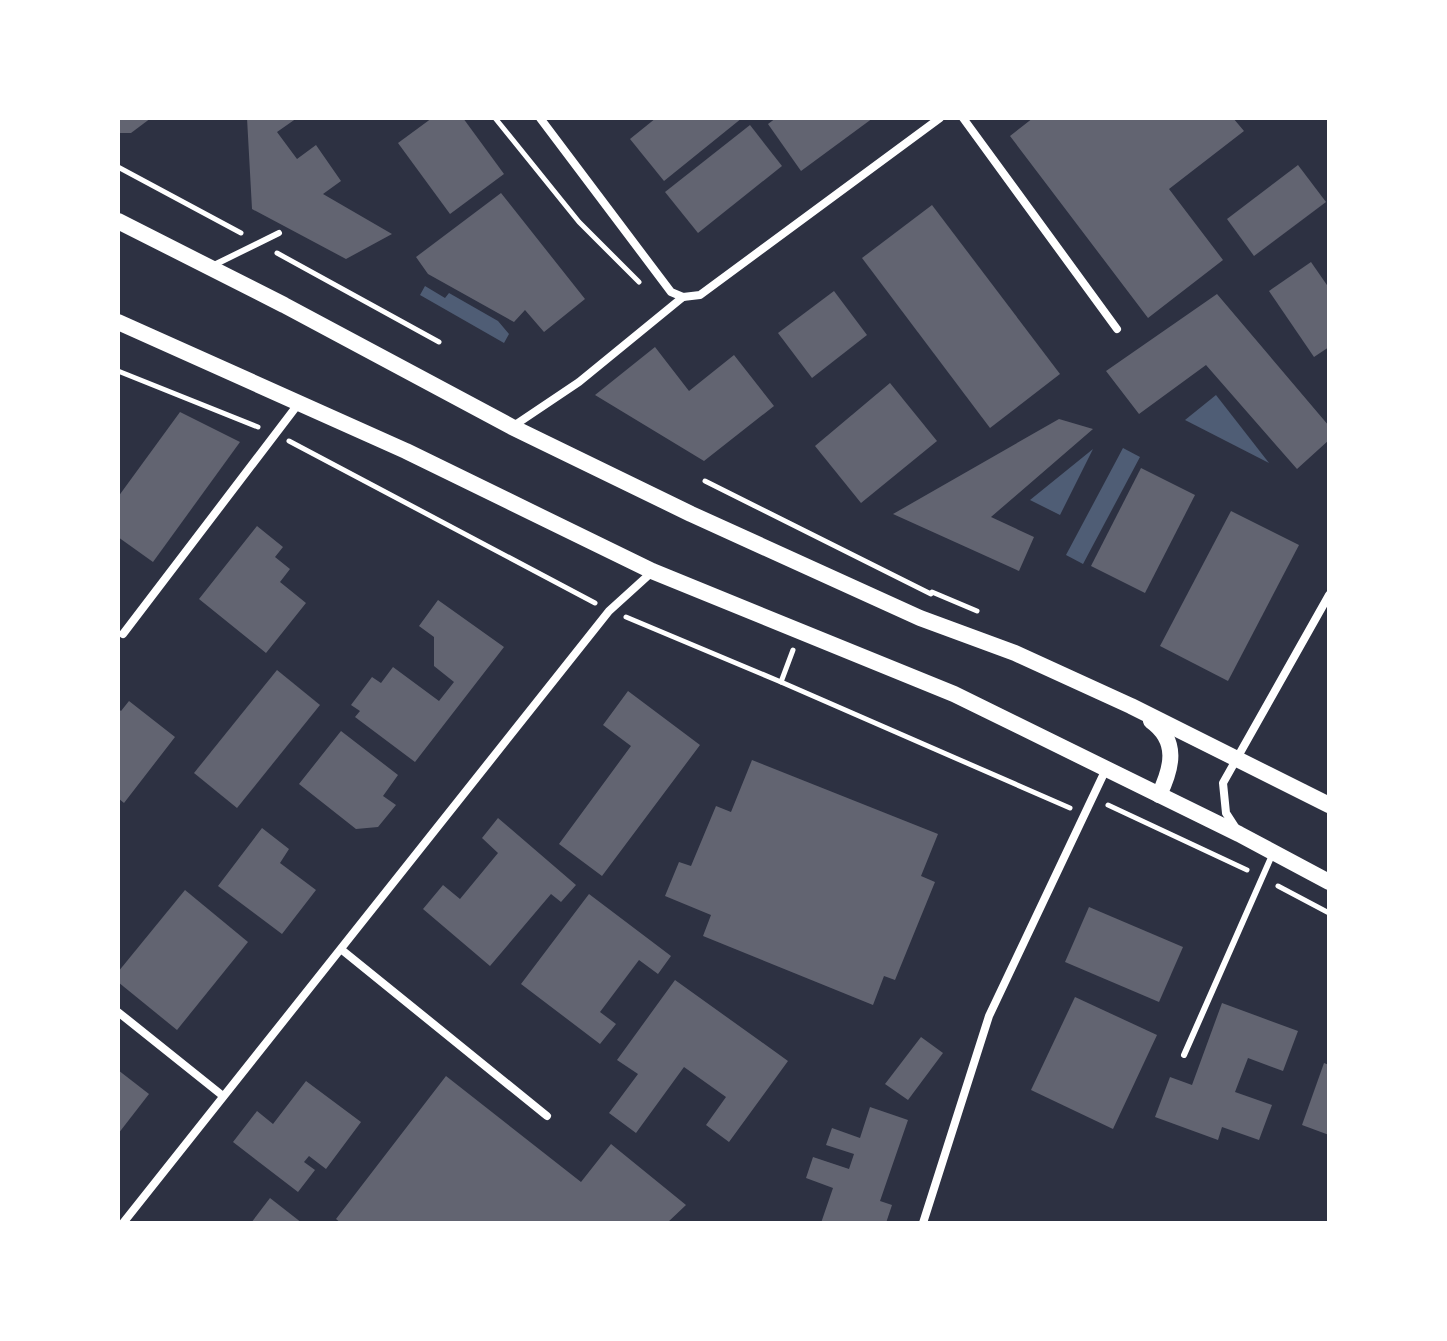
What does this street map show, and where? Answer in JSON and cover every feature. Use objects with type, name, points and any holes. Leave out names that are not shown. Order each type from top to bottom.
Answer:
[{"type":"main road","points":[[118,221],[512,427],[920,618],[1015,653],[1131,706],[1237,756],[1329,805]]},
{"type":"main road","points":[[118,322],[406,451],[652,571],[954,694],[1239,834],[1329,882]]},
{"type":"main road","points":[[1131,706],[1159,727],[1169,742],[1170,768],[1159,795]]},
{"type":"street","points":[[540,118],[671,292],[683,297],[700,295],[940,118]]},
{"type":"street","points":[[963,118],[1117,329]]},
{"type":"street","points":[[512,427],[579,382],[683,297]]},
{"type":"street","points":[[123,634],[299,403]]},
{"type":"street","points":[[123,1223],[609,611],[652,571]]},
{"type":"street","points":[[1239,834],[1226,813],[1223,783],[1329,595]]},
{"type":"street","points":[[923,1223],[989,1016],[1106,769]]},
{"type":"street","points":[[342,950],[547,1116]]},
{"type":"street","points":[[118,1012],[223,1096]]},
{"type":"lane","points":[[208,268],[279,233]]},
{"type":"lane","points":[[1184,1055],[1273,853]]},
{"type":"path","points":[[495,118],[579,222],[628,274],[649,288]]},
{"type":"path","points":[[118,371],[277,435],[609,611],[781,682],[1085,815]]},
{"type":"path","points":[[705,481],[932,592],[920,618]]},
{"type":"path","points":[[781,682],[800,633]]},
{"type":"path","points":[[1093,798],[1263,877],[1329,913]]},
{"type":"water","points":[[425,286],[445,298],[449,293],[498,321],[509,334],[504,343],[420,295]]},
{"type":"water","points":[[1216,395],[1269,463],[1185,420]]},
{"type":"water","points":[[1123,448],[1140,457],[1083,564],[1066,555]]},
{"type":"water","points":[[1093,449],[1060,515],[1030,500]]},
{"type":"building","points":[[118,118],[151,118],[131,133],[118,133]]},
{"type":"building","points":[[247,118],[297,118],[277,132],[297,159],[316,145],[341,181],[323,194],[392,234],[346,259],[252,209]]},
{"type":"building","points":[[432,118],[463,118],[504,174],[450,214],[398,143]]},
{"type":"building","points":[[656,118],[742,118],[664,181],[630,139]]},
{"type":"building","points":[[776,118],[873,118],[801,171],[768,124]]},
{"type":"building","points":[[1033,118],[1233,118],[1244,131],[1169,189],[1223,260],[1148,318],[1010,136]]},
{"type":"building","points":[[750,125],[782,166],[698,233],[665,192]]},
{"type":"building","points":[[1298,165],[1326,202],[1254,256],[1227,219]]},
{"type":"building","points":[[501,193],[585,299],[544,332],[525,310],[514,322],[428,274],[416,257]]},
{"type":"building","points":[[932,205],[1060,374],[990,428],[862,258]]},
{"type":"building","points":[[1311,262],[1329,288],[1329,347],[1314,357],[1269,291]]},
{"type":"building","points":[[834,291],[867,335],[812,378],[778,333]]},
{"type":"building","points":[[1217,294],[1329,426],[1329,440],[1297,469],[1206,365],[1139,414],[1106,371]]},
{"type":"building","points":[[655,347],[689,391],[734,355],[774,406],[704,461],[595,395]]},
{"type":"building","points":[[890,383],[937,441],[861,503],[815,446]]},
{"type":"building","points":[[180,412],[240,442],[153,562],[118,537],[118,497]]},
{"type":"building","points":[[1059,419],[1093,429],[991,517],[1034,537],[1019,571],[893,514]]},
{"type":"building","points":[[1141,468],[1195,495],[1145,593],[1091,566]]},
{"type":"building","points":[[1231,511],[1299,545],[1228,681],[1160,646]]},
{"type":"building","points":[[257,526],[283,547],[275,557],[290,569],[280,582],[306,603],[266,653],[199,599]]},
{"type":"building","points":[[438,600],[504,647],[415,762],[355,717],[360,711],[351,705],[372,677],[381,683],[393,667],[439,701],[454,682],[434,666],[434,637],[419,626]]},
{"type":"building","points":[[277,670],[320,705],[237,808],[194,773]]},
{"type":"building","points":[[628,691],[700,745],[602,876],[559,844],[631,746],[603,725]]},
{"type":"building","points":[[129,701],[175,737],[124,803],[118,798],[118,708],[121,711]]},
{"type":"building","points":[[341,731],[398,775],[383,796],[396,805],[378,827],[356,829],[299,784]]},
{"type":"building","points":[[752,760],[938,834],[921,876],[935,882],[895,980],[884,976],[873,1005],[703,936],[711,915],[665,896],[679,862],[691,866],[716,806],[731,812]]},
{"type":"building","points":[[498,818],[576,885],[561,902],[551,894],[490,966],[423,909],[443,885],[460,899],[498,853],[482,838]]},
{"type":"building","points":[[262,828],[289,849],[280,863],[316,890],[282,934],[218,886]]},
{"type":"building","points":[[185,890],[248,942],[177,1030],[118,982],[118,972]]},
{"type":"building","points":[[589,894],[671,956],[658,974],[639,960],[600,1012],[616,1024],[600,1044],[521,984]]},
{"type":"building","points":[[1089,907],[1183,947],[1159,1002],[1065,962]]},
{"type":"building","points":[[675,980],[788,1061],[729,1142],[706,1125],[726,1097],[684,1067],[636,1133],[609,1113],[638,1074],[617,1060]]},
{"type":"building","points":[[1075,997],[1157,1035],[1113,1129],[1031,1090]]},
{"type":"building","points":[[1222,1003],[1298,1031],[1283,1071],[1248,1058],[1235,1092],[1272,1105],[1259,1140],[1222,1127],[1218,1140],[1155,1117],[1170,1077],[1192,1085]]},
{"type":"building","points":[[921,1037],[943,1053],[908,1100],[885,1084]]},
{"type":"building","points":[[1324,1063],[1329,1065],[1329,1135],[1302,1125]]},
{"type":"building","points":[[118,1070],[149,1094],[118,1134]]},
{"type":"building","points":[[446,1076],[581,1182],[611,1144],[686,1205],[667,1223],[341,1223],[336,1219]]},
{"type":"building","points":[[306,1081],[361,1122],[326,1169],[309,1156],[304,1162],[315,1170],[298,1192],[233,1142],[257,1111],[273,1124]]},
{"type":"building","points":[[870,1107],[908,1120],[880,1201],[892,1205],[886,1223],[821,1223],[833,1188],[806,1178],[813,1157],[849,1169],[854,1154],[826,1145],[832,1128],[860,1138]]},
{"type":"building","points":[[270,1198],[302,1223],[251,1223]]}]
